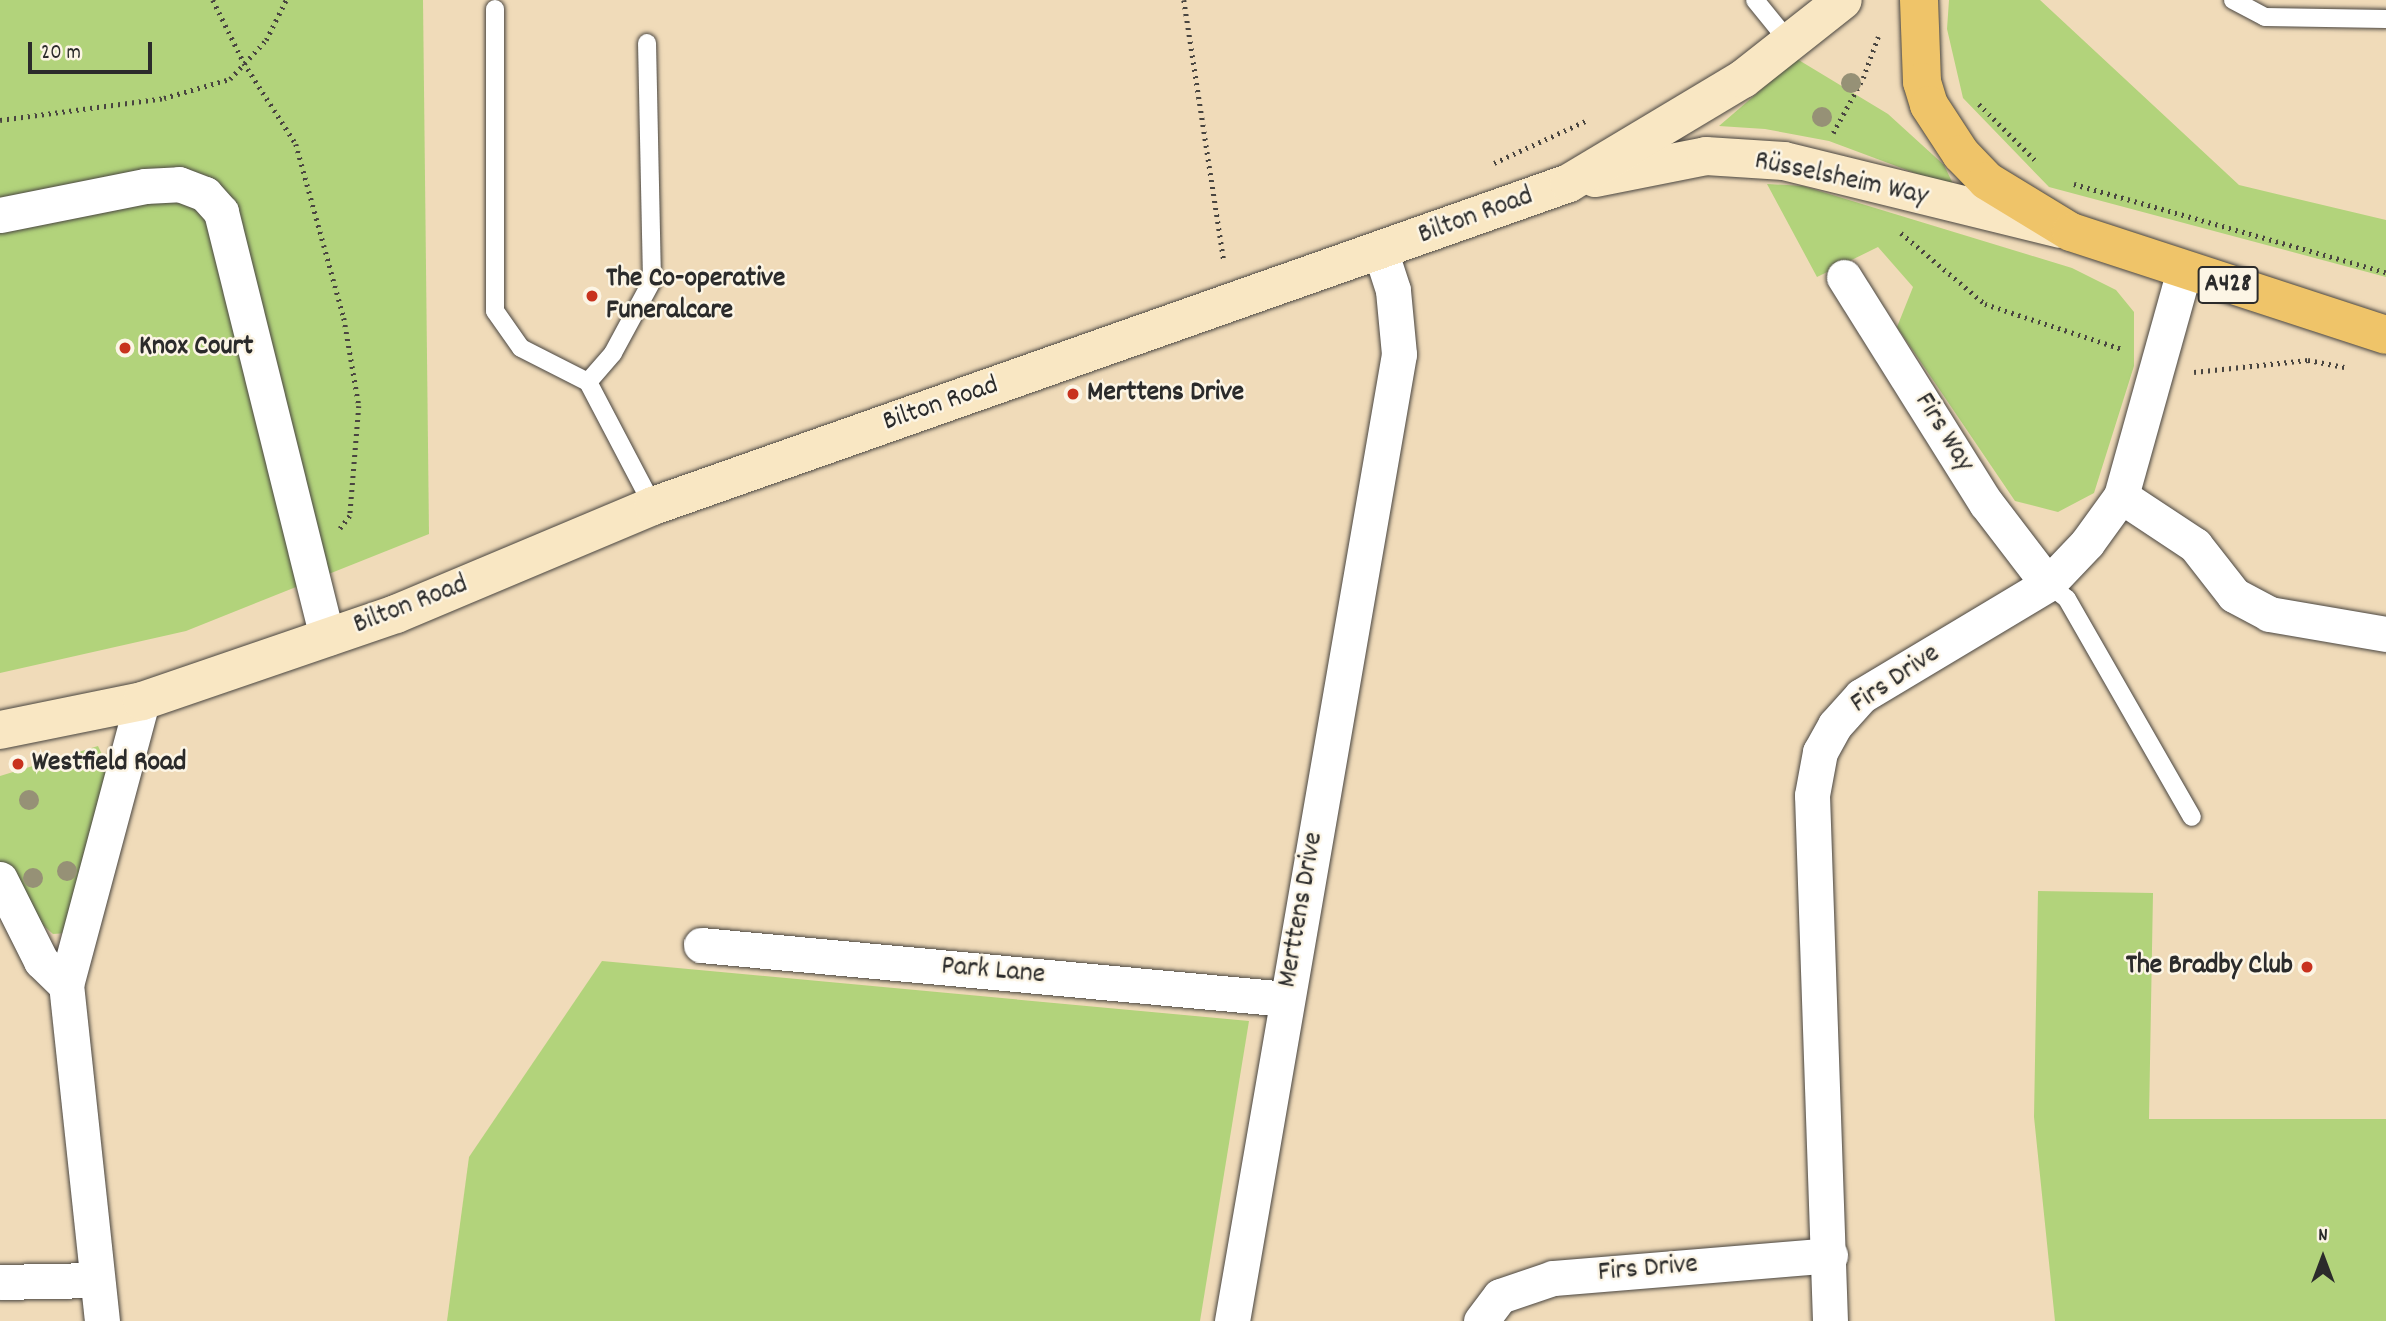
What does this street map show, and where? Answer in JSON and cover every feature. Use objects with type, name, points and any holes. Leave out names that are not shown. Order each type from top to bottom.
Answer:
[{"type":"highway","name":"Rüsselsheim Way","points":[[1919,16],[1922,82],[1929,105],[1961,154],[1987,181],[2071,232],[2183,271],[2386,335]]},
{"type":"main road","name":"Bilton Road","points":[[0,730],[142,701],[396,614],[653,506],[1381,252],[1569,183],[1742,79],[1843,0]]},
{"type":"main road","name":"Rüsselsheim Way","points":[[1569,183],[1706,156],[1784,161],[2071,232]]},
{"type":"street","points":[[0,215],[145,186],[179,184],[205,194],[221,212],[327,638]]},
{"type":"street","name":"Merttens Drive","points":[[1233,1321],[1286,999],[1399,354],[1393,290],[1381,252]]},
{"type":"street","name":"Firs Drive","points":[[1830,1321],[1830,1255],[1812,795],[1820,752],[1835,725],[1861,696],[2048,584],[2120,496],[2160,362],[2183,271]]},
{"type":"street","name":"Firs Way","points":[[1844,277],[1986,503],[2048,584]]},
{"type":"street","points":[[2120,496],[2194,545],[2234,595],[2269,614],[2386,634]]},
{"type":"street","points":[[102,1321],[66,985],[142,701]]},
{"type":"street","points":[[0,879],[41,961],[66,985]]},
{"type":"street","name":"Park Lane","points":[[701,945],[1286,999]]},
{"type":"street","name":"Firs Drive","points":[[1481,1321],[1500,1296],[1553,1278],[1830,1255]]},
{"type":"street","points":[[0,1282],[97,1280]]},
{"type":"lane","points":[[1755,0],[1789,43]]},
{"type":"lane","points":[[2233,0],[2265,17],[2386,19]]},
{"type":"lane","points":[[495,9],[495,310],[521,348],[588,382],[653,506]]},
{"type":"lane","points":[[588,382],[613,353],[652,281],[647,43]]},
{"type":"lane","points":[[2048,584],[2067,598],[2192,817]]},
{"type":"path","points":[[213,0],[244,63],[296,144],[344,318],[359,406],[350,516],[311,572]]},
{"type":"path","points":[[0,121],[164,99],[230,79],[265,40],[286,0]]},
{"type":"path","points":[[1184,0],[1231,304]]},
{"type":"path","points":[[1819,170],[1882,27],[1919,16]]},
{"type":"path","points":[[1970,94],[2044,169]]},
{"type":"path","points":[[1493,163],[1590,119]]},
{"type":"path","points":[[2066,182],[2386,272]]},
{"type":"path","points":[[1889,223],[1985,304],[2160,362],[2204,374],[2308,360],[2356,369]]},
{"type":"green space","points":[[0,0],[423,0],[429,534],[186,631],[0,673]]},
{"type":"green space","points":[[1949,0],[2040,0],[2239,185],[2386,220],[2386,277],[2049,187],[1963,98],[1947,29]]},
{"type":"green space","points":[[1797,59],[1888,114],[1944,165],[1955,188],[1829,141],[1765,129],[1719,126]]},
{"type":"green space","points":[[1767,184],[1803,186],[2072,268],[2116,290],[2134,312],[2134,366],[2094,493],[2058,512],[2015,501],[1897,327],[1913,287],[1878,247],[1817,277]]},
{"type":"green space","points":[[98,746],[107,765],[67,933],[53,934],[25,909],[0,862],[0,776]]},
{"type":"green space","points":[[2038,891],[2153,893],[2149,1119],[2386,1119],[2386,1321],[2055,1321],[2034,1117]]},
{"type":"green space","points":[[602,961],[1249,1021],[1200,1321],[447,1321],[469,1157]]},
{"type":"place","name":"The Co-operative Funeralcare","points":[[592,296]]},
{"type":"place","name":"Knox Court","points":[[125,348]]},
{"type":"place","name":"Merttens Drive","points":[[1073,394]]},
{"type":"place","name":"Westfield Road","points":[[18,764]]},
{"type":"place","name":"The Bradby Club","points":[[2307,967]]}]
